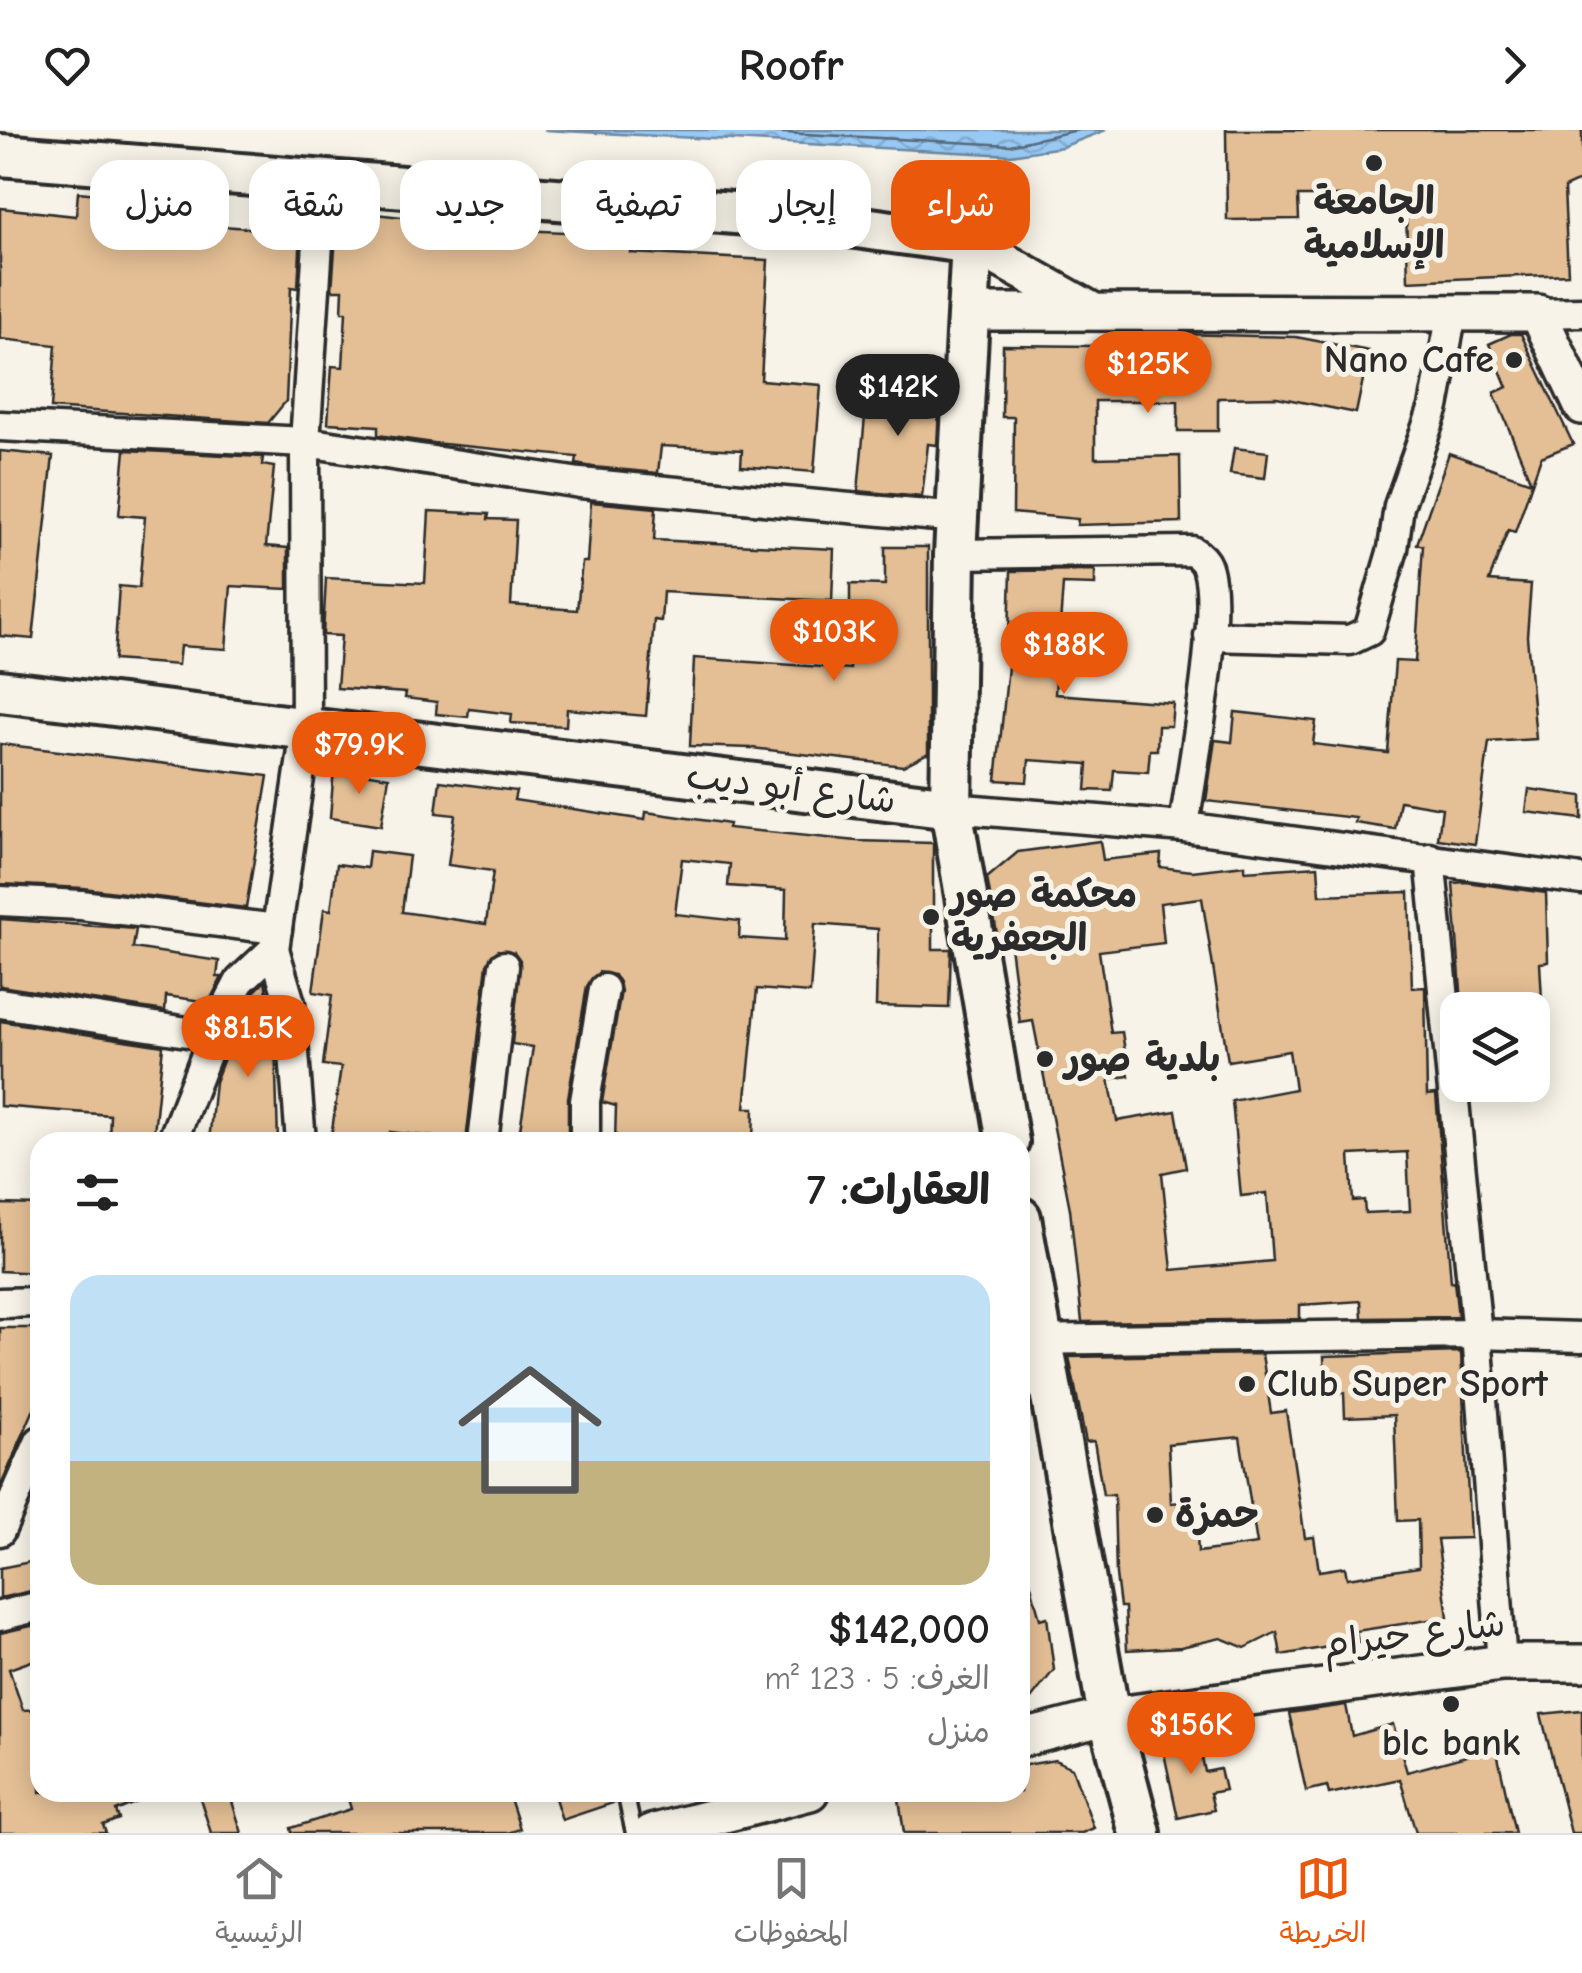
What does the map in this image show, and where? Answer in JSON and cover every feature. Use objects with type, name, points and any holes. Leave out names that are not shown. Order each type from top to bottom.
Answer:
[{"type":"main road","points":[[0,155],[249,176]]},
{"type":"main road","points":[[380,186],[784,217],[891,232]]},
{"type":"main road","points":[[972,250],[957,536],[952,808],[1006,1132]]},
{"type":"main road","name":"شارع أبو ديب","points":[[0,691],[952,808]]},
{"type":"main road","points":[[1030,1340],[1109,1716],[1140,1833]]},
{"type":"street","points":[[299,1132],[290,1002],[276,939],[306,730],[305,442],[318,250]]},
{"type":"street","points":[[984,250],[1094,312]]},
{"type":"street","points":[[969,312],[1582,312]]},
{"type":"street","points":[[1209,636],[1350,640],[1369,631],[1393,549],[1400,506],[1434,408],[1452,313]]},
{"type":"street","points":[[1538,314],[1582,406]]},
{"type":"street","points":[[0,426],[305,442],[957,536],[1192,551],[1202,557],[1209,576],[1209,636],[1184,827]]},
{"type":"street","name":"شارع أبو ديب","points":[[952,808],[1184,827],[1582,880]]},
{"type":"street","points":[[1430,858],[1477,1334],[1502,1663]]},
{"type":"street","points":[[0,901],[81,905],[276,939]]},
{"type":"street","points":[[176,1132],[240,981],[276,939]]},
{"type":"street","points":[[483,1132],[504,966]]},
{"type":"street","points":[[586,1132],[585,1101],[604,989]]},
{"type":"street","points":[[0,1002],[214,1036]]},
{"type":"street","points":[[0,1303],[30,1302]]},
{"type":"street","points":[[1030,1340],[1477,1334],[1582,1337]]},
{"type":"street","points":[[0,1531],[30,1464]]},
{"type":"street","points":[[0,1616],[30,1608]]},
{"type":"street","name":"شارع حيرام","points":[[1030,1736],[1109,1716],[1502,1663],[1582,1663]]},
{"type":"street","points":[[652,1833],[771,1802]]},
{"type":"lane","points":[[626,1802],[634,1833]]},
{"type":"water","points":[[544,130],[1106,130],[1062,147],[1011,155]]},
{"type":"building","name":"الجامعة الإسلامية","points":[[1226,130],[1582,130],[1582,180],[1564,188],[1568,274],[1408,281],[1406,209],[1345,210],[1345,196],[1298,196],[1299,219],[1227,220]]},
{"type":"building","points":[[78,192],[90,193],[90,250],[229,250],[229,226],[249,228],[249,250],[300,250],[298,288],[291,287],[286,401],[268,423],[51,408],[56,345],[0,339],[0,208],[76,216]]},
{"type":"building","points":[[380,215],[400,217],[400,250],[541,250],[541,231],[561,232],[561,250],[631,250],[631,253],[768,260],[761,380],[821,385],[814,472],[741,466],[742,450],[661,446],[658,473],[593,467],[576,464],[577,457],[433,443],[378,435],[378,426],[328,423],[332,366],[343,367],[346,312],[342,312],[343,290],[332,290],[335,250],[380,250]]},
{"type":"building","points":[[1179,334],[1296,337],[1369,351],[1356,413],[1277,397],[1218,398],[1218,431],[1178,431],[1178,401],[1095,401],[1095,458],[1180,456],[1181,522],[1077,525],[1078,519],[1013,513],[1014,417],[1002,417],[1003,345],[1096,346],[1095,376],[1179,376]]},
{"type":"building","points":[[1521,334],[1573,444],[1541,457],[1515,532],[1508,530],[1489,581],[1531,584],[1527,636],[1536,739],[1489,742],[1475,844],[1438,839],[1442,808],[1400,801],[1395,829],[1355,823],[1356,818],[1206,801],[1215,740],[1232,742],[1235,712],[1316,721],[1313,744],[1388,753],[1395,661],[1415,662],[1423,546],[1417,544],[1449,453],[1531,482],[1494,393],[1507,387],[1489,344]]},
{"type":"building","points":[[868,385],[940,391],[937,445],[928,444],[922,497],[858,491]]},
{"type":"building","points":[[1234,448],[1268,452],[1265,478],[1230,474]]},
{"type":"building","points":[[125,450],[263,457],[262,465],[274,467],[266,546],[288,548],[288,589],[231,586],[226,649],[180,646],[178,665],[114,660],[119,586],[139,588],[145,517],[119,515]]},
{"type":"building","points":[[0,451],[53,456],[33,639],[0,636]]},
{"type":"building","points":[[591,502],[656,508],[654,540],[834,549],[832,601],[663,592],[661,621],[654,620],[646,716],[567,709],[566,726],[511,723],[512,714],[469,709],[468,717],[436,714],[437,702],[405,698],[406,693],[337,688],[341,636],[323,635],[326,578],[425,583],[429,511],[489,514],[488,519],[516,520],[511,605],[577,610],[582,562],[587,562]]},
{"type":"building","points":[[885,547],[928,547],[928,753],[903,766],[752,748],[690,746],[694,658],[850,669],[850,584],[885,585]]},
{"type":"building","points":[[1095,570],[1095,585],[1063,584],[1055,694],[1173,703],[1171,726],[1158,726],[1157,750],[1150,750],[1148,772],[1114,770],[1112,791],[1086,790],[1088,764],[1029,760],[1027,782],[996,780],[1008,667],[1011,571]]},
{"type":"building","points":[[0,744],[268,776],[246,908],[83,888],[0,884]]},
{"type":"building","points":[[334,768],[389,777],[381,826],[330,818]]},
{"type":"building","points":[[440,781],[516,791],[514,800],[645,820],[646,812],[729,824],[728,828],[857,841],[933,843],[933,949],[951,949],[949,1008],[876,1006],[878,929],[815,924],[810,993],[757,989],[745,1108],[754,1108],[753,1132],[615,1132],[616,1106],[602,1102],[621,991],[614,975],[599,972],[587,986],[568,1098],[568,1132],[520,1132],[533,1047],[512,1044],[520,960],[514,952],[498,950],[487,964],[467,1132],[332,1132],[341,1067],[323,1065],[332,995],[313,992],[324,909],[331,910],[337,864],[367,868],[369,851],[409,856],[402,912],[486,924],[493,871],[448,865],[455,815],[436,813]],"holes":[[[682,859],[730,864],[728,886],[786,890],[785,941],[739,938],[740,921],[675,914]]]},
{"type":"building","points":[[1529,789],[1582,796],[1582,819],[1526,812]]},
{"type":"building","points":[[1100,841],[1103,860],[1161,854],[1160,867],[1192,871],[1245,865],[1245,871],[1318,866],[1320,895],[1409,892],[1412,988],[1425,987],[1427,1095],[1436,1094],[1451,1282],[1454,1281],[1458,1317],[1362,1318],[1361,1301],[1300,1305],[1300,1319],[1082,1322],[1070,1209],[1033,1021],[1020,1023],[1009,938],[998,939],[987,878],[1018,852]],"holes":[[[1202,898],[1228,1061],[1289,1051],[1295,1089],[1232,1101],[1241,1196],[1267,1193],[1272,1261],[1172,1270],[1162,1173],[1186,1168],[1176,1111],[1117,1121],[1109,1079],[1129,1076],[1122,1032],[1111,1033],[1099,951],[1164,943],[1160,903]],[[1407,1152],[1410,1211],[1365,1213],[1364,1200],[1353,1201],[1350,1155]]]},
{"type":"building","points":[[1453,883],[1546,893],[1548,962],[1540,963],[1542,992],[1461,992]]},
{"type":"building","points":[[0,919],[136,929],[133,948],[219,961],[217,977],[222,977],[209,1002],[166,996],[165,1011],[0,986]]},
{"type":"building","points":[[265,981],[275,1040],[278,1132],[210,1132],[215,1082],[254,992]]},
{"type":"building","points":[[0,1021],[163,1046],[154,1132],[109,1132],[110,1115],[0,1106]]},
{"type":"building","points":[[0,1204],[30,1205],[30,1272],[0,1271]]},
{"type":"building","points":[[0,1328],[30,1328],[30,1418],[0,1488]]},
{"type":"building","points":[[1461,1352],[1470,1538],[1437,1539],[1448,1617],[1356,1631],[1358,1642],[1281,1655],[1277,1632],[1245,1648],[1221,1638],[1181,1647],[1127,1650],[1125,1607],[1120,1607],[1116,1575],[1114,1495],[1103,1495],[1094,1441],[1086,1442],[1069,1357],[1262,1354],[1271,1413],[1286,1411],[1305,1538],[1314,1537],[1319,1571],[1345,1567],[1347,1578],[1419,1567],[1418,1520],[1398,1521],[1394,1415],[1345,1417],[1344,1393],[1325,1393],[1324,1356]],"holes":[[[1240,1437],[1257,1544],[1198,1552],[1195,1501],[1171,1503],[1168,1444]]]},
{"type":"building","points":[[30,1562],[30,1591],[0,1598],[0,1568]]},
{"type":"building","points":[[1030,1581],[1040,1619],[1047,1617],[1054,1670],[1030,1700]]},
{"type":"building","points":[[30,1626],[30,1662],[9,1669],[23,1710],[30,1710],[30,1802],[137,1802],[116,1811],[119,1819],[103,1825],[106,1833],[0,1833],[0,1633]]},
{"type":"building","points":[[1346,1705],[1352,1736],[1393,1724],[1407,1772],[1496,1748],[1515,1833],[1416,1833],[1400,1779],[1329,1794],[1327,1786],[1306,1791],[1289,1713]]},
{"type":"building","points":[[1582,1710],[1582,1833],[1571,1833],[1541,1714]]},
{"type":"building","points":[[1198,1736],[1205,1772],[1220,1769],[1225,1790],[1210,1793],[1214,1810],[1178,1818],[1162,1744]]},
{"type":"building","points":[[1055,1760],[1072,1768],[1094,1828],[1082,1833],[904,1833],[899,1802],[1030,1802],[1030,1764]]},
{"type":"building","points":[[201,1802],[232,1802],[242,1833],[211,1833]]},
{"type":"building","points":[[349,1802],[511,1802],[520,1829],[508,1833],[292,1833],[291,1828],[351,1809]]},
{"type":"building","points":[[556,1802],[616,1802],[562,1820]]},
{"type":"place","name":"الجامعة الإسلامية","points":[[1374,163]]},
{"type":"place","name":"Nano Cafe","points":[[1514,360]]},
{"type":"place","name":"محكمة صور الجعفرية","points":[[931,917]]},
{"type":"place","name":"بلدية صور","points":[[1045,1059]]},
{"type":"place","name":"Club Super Sport","points":[[1247,1384]]},
{"type":"place","name":"حمزة","points":[[1155,1515]]},
{"type":"place","name":"blc bank","points":[[1451,1704]]}]
